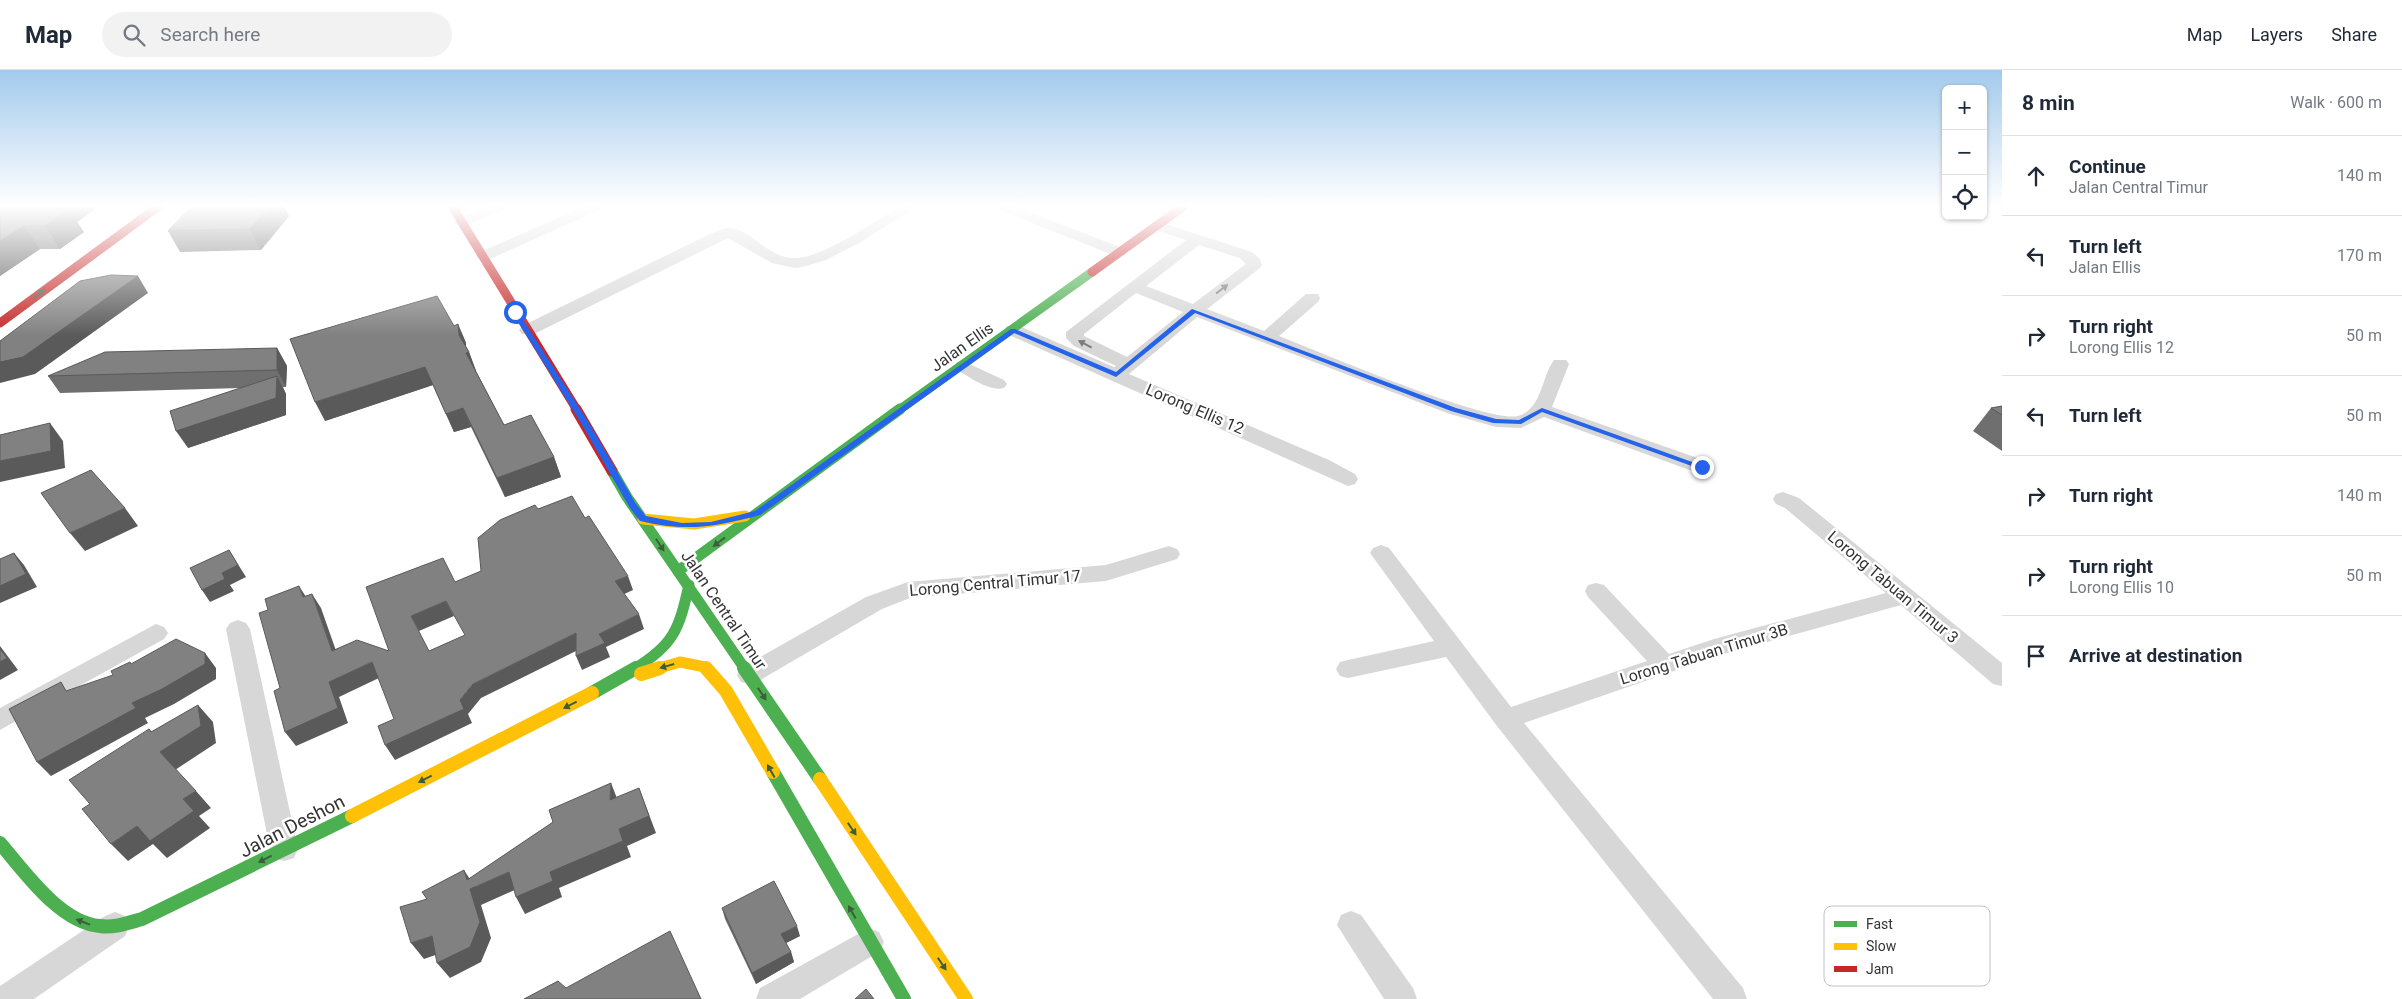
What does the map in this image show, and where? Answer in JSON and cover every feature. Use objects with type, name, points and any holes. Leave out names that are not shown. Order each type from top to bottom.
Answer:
[{"type":"main road","points":[[0,324],[101,249]]},
{"type":"main road","name":"Jalan Central Timur","points":[[480,249],[504,293],[633,506],[713,617],[749,675],[966,999]]},
{"type":"main road","name":"Jalan Ellis","points":[[678,571],[1123,249]]},
{"type":"main road","name":"Jalan Ellis","points":[[643,519],[682,525],[711,524],[757,513]]},
{"type":"main road","points":[[614,682],[665,648],[678,626],[685,608],[689,585]]},
{"type":"main road","points":[[614,682],[680,662],[705,667],[726,691],[869,942],[904,999]]},
{"type":"main road","name":"Jalan Deshon","points":[[0,842],[64,911],[76,920],[95,926],[115,926],[142,919],[614,682]]},
{"type":"street","points":[[484,256],[499,249]]},
{"type":"street","points":[[528,330],[690,249]]},
{"type":"street","points":[[758,249],[767,255],[795,264],[815,260],[834,249]]},
{"type":"street","points":[[1112,249],[1119,252]]},
{"type":"street","points":[[1184,249],[1075,332],[1075,338],[1123,370],[1194,311],[1254,266],[1253,260],[1246,255],[1227,249]]},
{"type":"street","points":[[1134,287],[1454,409],[1496,422],[1521,422],[1542,410],[1560,364]]},
{"type":"street","points":[[1266,338],[1312,298]]},
{"type":"street","name":"Lorong Ellis 12","points":[[1013,330],[1123,370],[1348,479]]},
{"type":"street","points":[[963,366],[998,384]]},
{"type":"street","points":[[1542,410],[1702,467]]},
{"type":"street","name":"Lorong Tabuan Timur 3","points":[[1783,499],[1792,503],[2002,677]]},
{"type":"street","points":[[1380,553],[1506,718],[1732,999]]},
{"type":"street","name":"Lorong Central Timur 17","points":[[749,675],[874,603],[908,590],[1106,573],[1169,554]]},
{"type":"street","points":[[1596,591],[1665,665]]},
{"type":"street","name":"Lorong Tabuan Timur 3B","points":[[1506,718],[1714,648],[1905,596]]},
{"type":"street","points":[[238,629],[284,849]]},
{"type":"street","points":[[0,720],[156,633]]},
{"type":"street","points":[[1348,669],[1450,647]]},
{"type":"street","points":[[8,999],[115,926]]},
{"type":"street","points":[[1351,926],[1402,999]]},
{"type":"street","points":[[770,999],[869,942]]},
{"type":"building","points":[[111,275],[138,276],[23,357],[0,362],[0,341],[80,281]]},
{"type":"building","points":[[437,296],[454,326],[458,324],[459,335],[469,352],[466,353],[504,425],[531,415],[554,457],[497,478],[463,408],[446,414],[425,367],[315,402],[290,339]]},
{"type":"building","points":[[277,348],[277,370],[48,376],[105,352]]},
{"type":"building","points":[[277,376],[276,398],[176,431],[170,411]]},
{"type":"building","points":[[2002,406],[2002,415],[1991,408]]},
{"type":"building","points":[[50,423],[51,451],[0,461],[0,435]]},
{"type":"building","points":[[91,470],[125,508],[70,533],[41,493]]},
{"type":"building","points":[[572,496],[585,518],[589,516],[628,576],[615,581],[639,614],[599,634],[605,643],[576,656],[576,633],[473,684],[460,700],[464,709],[385,745],[378,726],[394,719],[372,662],[329,682],[338,708],[285,732],[274,691],[280,688],[259,613],[268,610],[265,599],[299,586],[303,597],[312,594],[332,651],[357,640],[389,651],[366,587],[443,558],[455,582],[481,571],[478,538],[500,520],[535,505],[538,509]],"holes":[[[446,601],[465,635],[429,651],[411,616]]]},
{"type":"building","points":[[229,550],[238,565],[222,573],[225,579],[202,590],[190,568]]},
{"type":"building","points":[[14,553],[26,574],[0,586],[0,559]]},
{"type":"building","points":[[176,639],[205,653],[205,664],[162,689],[132,703],[136,708],[37,762],[9,709],[61,682],[66,691],[113,675],[111,671],[130,662],[131,664]]},
{"type":"building","points":[[0,649],[7,658],[0,662]]},
{"type":"building","points":[[198,705],[201,726],[160,752],[196,791],[183,799],[194,811],[150,841],[137,826],[111,844],[82,809],[90,804],[69,780],[149,729],[151,732]]},
{"type":"building","points":[[611,783],[610,800],[639,788],[649,816],[619,829],[623,841],[550,872],[553,881],[516,897],[509,872],[470,889],[480,922],[470,947],[437,963],[432,936],[411,943],[400,907],[427,899],[422,892],[464,870],[467,880],[553,822],[549,810]]},
{"type":"building","points":[[774,881],[797,926],[781,934],[791,952],[752,973],[722,908]]},
{"type":"building","points":[[670,931],[701,999],[524,999],[558,981],[566,988]]},
{"type":"building","points":[[866,989],[874,999],[855,999]]},
{"type":"traffic: fast","points":[[678,571],[798,482],[1092,272]]},
{"type":"traffic: fast","points":[[612,471],[627,497],[820,779]]},
{"type":"traffic: fast","points":[[592,693],[643,664],[666,646],[678,624],[689,585]]},
{"type":"traffic: fast","points":[[773,772],[904,999]]},
{"type":"traffic: fast","points":[[0,843],[31,879],[56,904],[82,922],[108,927],[142,919],[352,816]]},
{"type":"traffic: slow","points":[[643,519],[694,524],[745,516]]},
{"type":"traffic: slow","points":[[641,674],[680,662],[705,667],[726,691],[773,772]]},
{"type":"traffic: slow","points":[[352,816],[592,693]]},
{"type":"traffic: slow","points":[[820,779],[966,999]]},
{"type":"traffic: jam","points":[[0,323],[100,249]]},
{"type":"traffic: jam","points":[[479,249],[612,471]]},
{"type":"traffic: jam","points":[[1092,272],[1124,249]]},
{"type":"route","points":[[515,312],[528,330],[571,404],[585,423],[633,506],[643,519],[682,525],[711,524],[757,513],[1013,330],[1116,375],[1194,311],[1358,371],[1454,409],[1496,422],[1521,422],[1542,410],[1702,467]]}]
